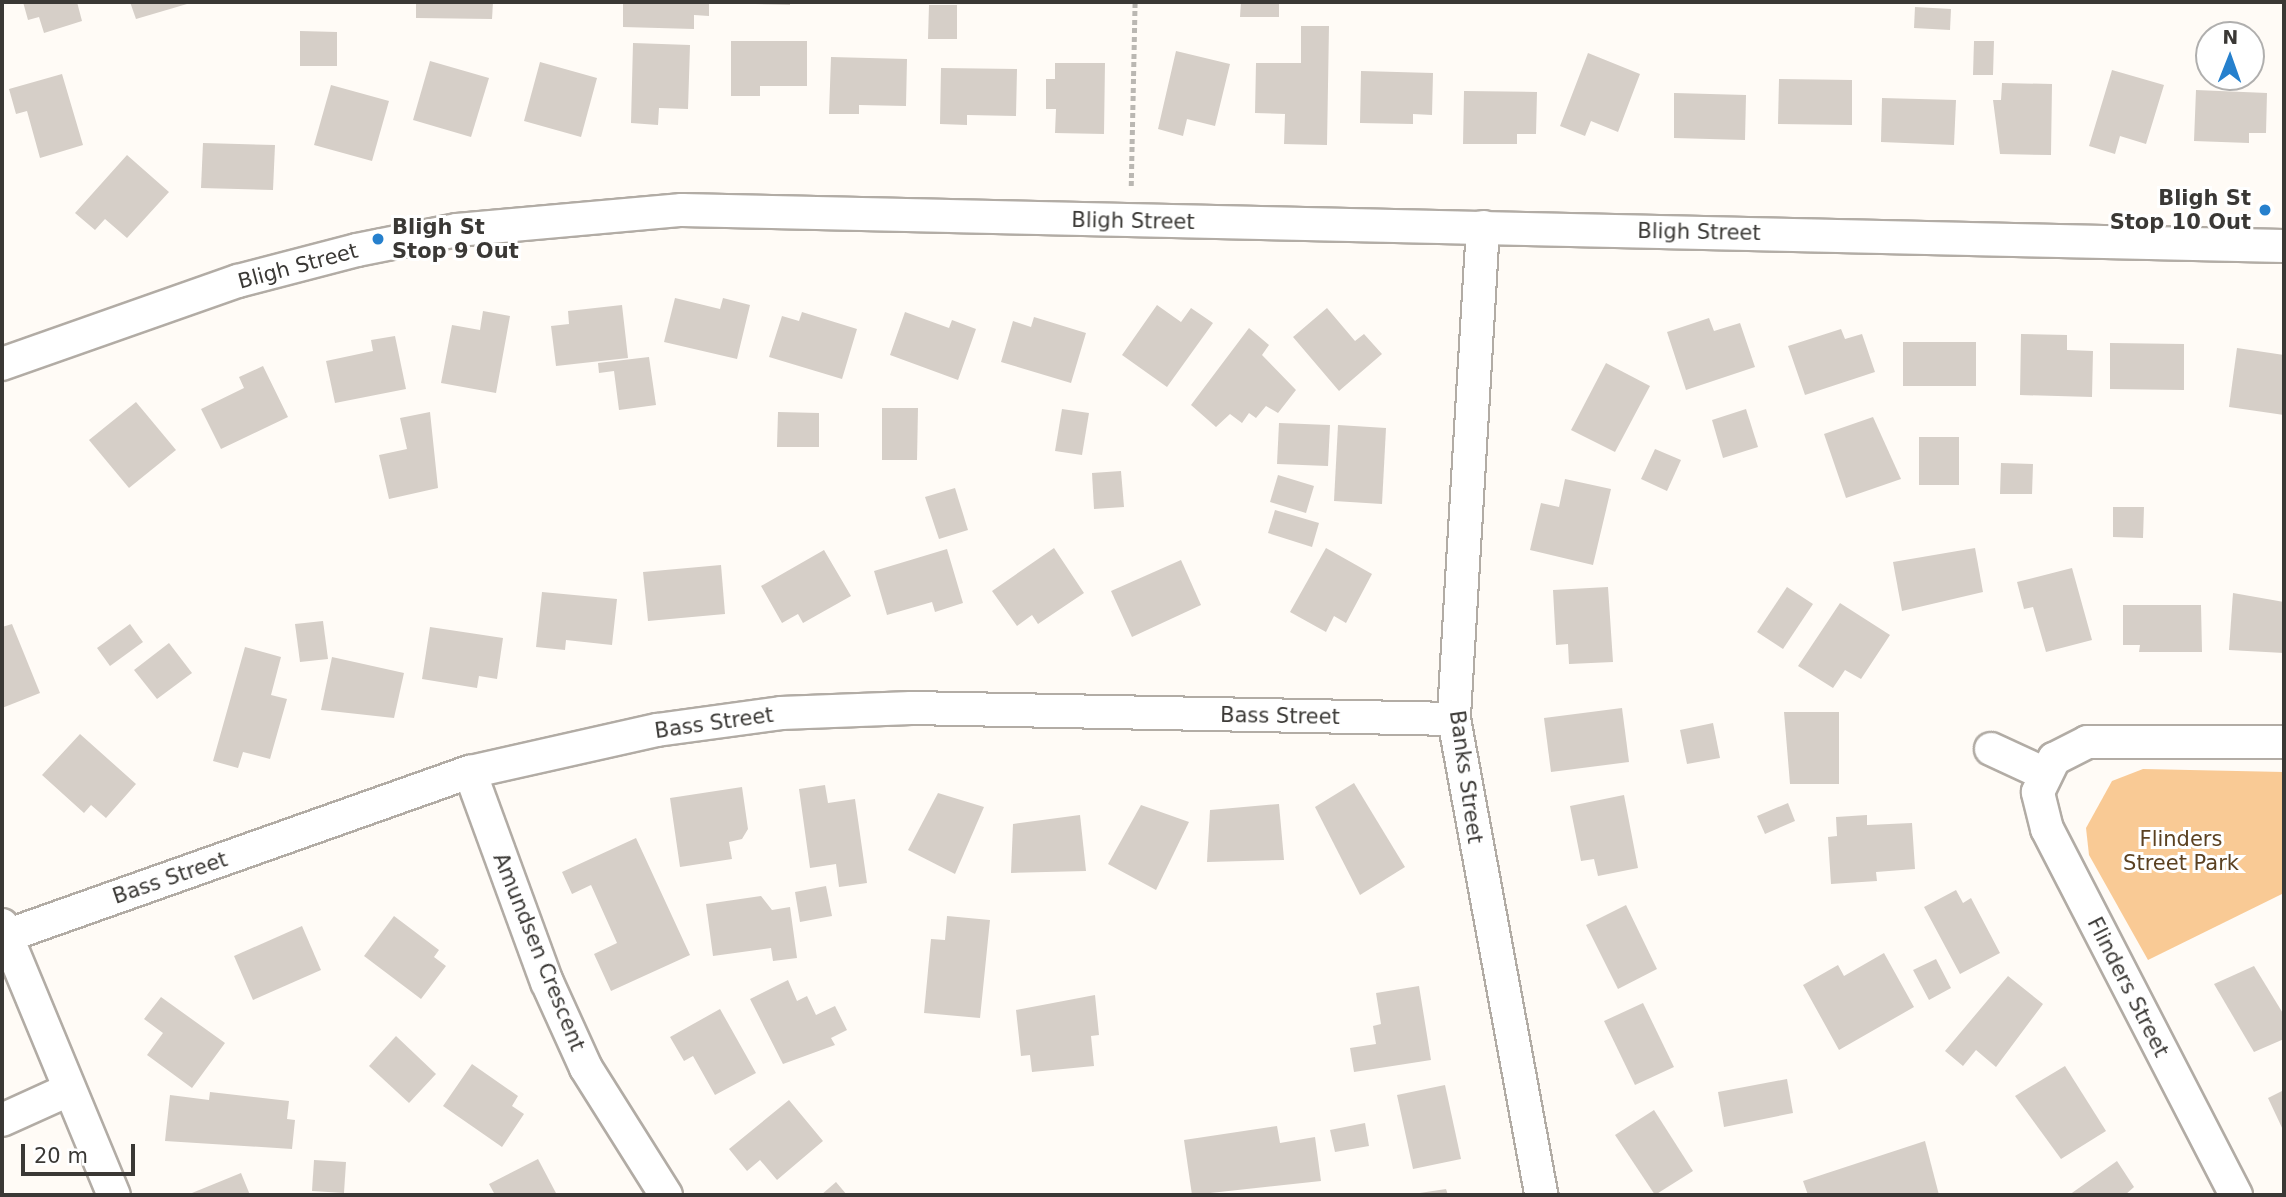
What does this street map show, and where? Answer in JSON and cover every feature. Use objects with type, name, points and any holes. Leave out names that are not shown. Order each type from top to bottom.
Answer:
[{"type":"street","name":"Bligh Street","points":[[2,364],[238,281],[457,230],[682,210],[2284,246]]},
{"type":"street","name":"Banks Street","points":[[1483,227],[1454,719],[1541,1195]]},
{"type":"street","name":"Bass Street","points":[[4,930],[470,772],[657,730],[781,713],[911,708],[1454,719]]},
{"type":"street","points":[[1991,749],[2042,773],[2068,748],[2098,740],[2284,742]]},
{"type":"street","name":"Amundsen Crescent","points":[[470,772],[580,1056],[666,1195]]},
{"type":"street","name":"Flinders Street","points":[[2042,773],[2039,811],[2047,829],[2236,1195]]},
{"type":"street","points":[[4,930],[66,1091],[114,1195]]},
{"type":"street","points":[[2,1120],[66,1091]]},
{"type":"path","points":[[1130,221],[1136,2]]},
{"type":"green space","name":"Flinders Street Park","points":[[2143,769],[2284,772],[2284,893],[2148,960],[2089,855],[2086,828],[2112,781]]},
{"type":"building","points":[[23,2],[77,2],[82,21],[44,33],[39,17],[28,20]]},
{"type":"building","points":[[130,2],[186,2],[187,4],[136,19]]},
{"type":"building","points":[[416,2],[493,2],[492,19],[416,18]]},
{"type":"building","points":[[623,2],[709,2],[709,16],[694,15],[694,29],[623,27]]},
{"type":"building","points":[[790,2],[790,5],[755,4]]},
{"type":"building","points":[[1241,2],[1279,2],[1279,17],[1240,17]]},
{"type":"building","points":[[929,5],[957,5],[957,39],[928,39]]},
{"type":"building","points":[[1915,7],[1951,9],[1950,30],[1914,28]]},
{"type":"building","points":[[1301,26],[1329,26],[1327,145],[1284,144],[1285,114],[1255,113],[1256,63],[1301,63]]},
{"type":"building","points":[[300,31],[337,32],[337,66],[300,66]]},
{"type":"building","points":[[731,41],[807,41],[807,86],[760,86],[760,96],[731,96]]},
{"type":"building","points":[[1974,41],[1994,41],[1993,75],[1973,75]]},
{"type":"building","points":[[633,43],[690,45],[688,109],[659,108],[658,125],[631,123]]},
{"type":"building","points":[[1176,51],[1230,64],[1215,126],[1187,119],[1183,136],[1158,129]]},
{"type":"building","points":[[1588,53],[1640,74],[1618,132],[1591,121],[1585,136],[1560,126]]},
{"type":"building","points":[[831,57],[907,59],[906,106],[859,105],[859,114],[829,114]]},
{"type":"building","points":[[430,61],[489,78],[471,137],[413,120]]},
{"type":"building","points":[[540,62],[597,78],[581,137],[524,121]]},
{"type":"building","points":[[1055,63],[1105,63],[1104,134],[1055,133],[1056,109],[1046,109],[1046,79],[1055,79]]},
{"type":"building","points":[[941,68],[1017,69],[1016,116],[967,115],[967,125],[940,124]]},
{"type":"building","points":[[2112,70],[2164,85],[2146,144],[2120,136],[2115,154],[2089,146]]},
{"type":"building","points":[[1361,71],[1433,73],[1432,115],[1413,114],[1413,124],[1360,123]]},
{"type":"building","points":[[62,74],[83,145],[40,158],[27,111],[16,114],[9,89]]},
{"type":"building","points":[[1779,79],[1852,80],[1852,125],[1778,124]]},
{"type":"building","points":[[2002,83],[2052,84],[2051,155],[2000,154],[1993,100],[2001,100]]},
{"type":"building","points":[[331,85],[389,101],[372,161],[314,145]]},
{"type":"building","points":[[1464,91],[1537,92],[1536,134],[1517,134],[1517,144],[1463,144]]},
{"type":"building","points":[[2196,91],[2267,93],[2266,133],[2249,133],[2249,143],[2194,141]]},
{"type":"building","points":[[1674,93],[1746,95],[1745,140],[1674,138]]},
{"type":"building","points":[[1882,98],[1956,100],[1954,145],[1881,142]]},
{"type":"building","points":[[203,143],[275,145],[273,190],[201,188]]},
{"type":"building","points":[[127,155],[169,192],[127,238],[105,219],[95,230],[75,213]]},
{"type":"building","points":[[675,298],[720,309],[723,298],[750,305],[737,359],[664,342]]},
{"type":"building","points":[[622,305],[628,358],[556,366],[551,326],[569,324],[568,311]]},
{"type":"building","points":[[1157,305],[1181,322],[1191,308],[1213,323],[1167,387],[1122,355]]},
{"type":"building","points":[[1327,308],[1355,341],[1364,334],[1382,354],[1339,391],[1293,337]]},
{"type":"building","points":[[483,311],[510,316],[496,393],[441,383],[452,325],[480,330]]},
{"type":"building","points":[[802,312],[857,329],[842,379],[769,357],[782,316],[799,321]]},
{"type":"building","points":[[905,312],[949,328],[952,320],[976,329],[958,380],[890,355]]},
{"type":"building","points":[[1034,317],[1086,333],[1071,383],[1001,362],[1013,321],[1031,327]]},
{"type":"building","points":[[1709,318],[1714,331],[1740,323],[1755,367],[1686,390],[1667,332]]},
{"type":"building","points":[[1249,328],[1269,345],[1262,355],[1296,390],[1278,413],[1266,406],[1256,418],[1249,413],[1242,423],[1230,414],[1216,427],[1191,405]]},
{"type":"building","points":[[1841,329],[1845,339],[1862,334],[1875,372],[1805,395],[1788,346]]},
{"type":"building","points":[[2021,334],[2067,335],[2067,350],[2093,351],[2092,397],[2020,395]]},
{"type":"building","points":[[395,336],[406,389],[335,403],[326,361],[373,351],[371,340]]},
{"type":"building","points":[[1903,342],[1976,342],[1976,386],[1903,386]]},
{"type":"building","points":[[2110,343],[2184,344],[2184,390],[2110,389]]},
{"type":"building","points":[[2237,348],[2284,355],[2284,415],[2229,407]]},
{"type":"building","points":[[649,357],[656,405],[619,410],[614,371],[599,373],[598,363]]},
{"type":"building","points":[[1606,363],[1650,386],[1615,452],[1571,430]]},
{"type":"building","points":[[263,366],[288,417],[221,449],[201,409],[244,388],[239,377]]},
{"type":"building","points":[[136,402],[176,450],[129,488],[89,440]]},
{"type":"building","points":[[882,408],[918,408],[917,460],[882,460]]},
{"type":"building","points":[[1062,409],[1089,413],[1082,455],[1055,451]]},
{"type":"building","points":[[1746,409],[1758,447],[1723,458],[1712,420]]},
{"type":"building","points":[[430,412],[438,488],[389,499],[379,455],[407,449],[400,418]]},
{"type":"building","points":[[778,412],[819,413],[819,447],[777,447]]},
{"type":"building","points":[[1873,417],[1901,479],[1846,498],[1824,434]]},
{"type":"building","points":[[1279,423],[1330,425],[1328,466],[1277,464]]},
{"type":"building","points":[[1338,425],[1386,428],[1382,504],[1334,501]]},
{"type":"building","points":[[1919,437],[1959,437],[1959,485],[1919,485]]},
{"type":"building","points":[[1655,449],[1681,460],[1667,491],[1641,479]]},
{"type":"building","points":[[2001,463],[2033,464],[2032,494],[2000,494]]},
{"type":"building","points":[[1121,471],[1124,507],[1094,509],[1092,473]]},
{"type":"building","points":[[1278,475],[1314,486],[1306,513],[1270,502]]},
{"type":"building","points":[[1565,479],[1611,489],[1593,565],[1530,550],[1541,503],[1559,507]]},
{"type":"building","points":[[955,488],[968,530],[939,539],[925,497]]},
{"type":"building","points":[[2113,507],[2144,507],[2143,538],[2113,537]]},
{"type":"building","points":[[1275,510],[1319,523],[1312,547],[1268,533]]},
{"type":"building","points":[[1054,548],[1084,593],[1038,624],[1032,615],[1017,626],[992,591]]},
{"type":"building","points":[[1326,548],[1372,574],[1346,623],[1334,616],[1326,632],[1290,612]]},
{"type":"building","points":[[1975,548],[1983,592],[1902,611],[1893,562]]},
{"type":"building","points":[[947,549],[963,603],[935,612],[932,602],[887,615],[874,571]]},
{"type":"building","points":[[824,550],[851,596],[803,623],[798,614],[782,623],[761,586]]},
{"type":"building","points":[[1181,560],[1201,605],[1132,637],[1111,591]]},
{"type":"building","points":[[721,565],[725,614],[648,621],[643,572]]},
{"type":"building","points":[[2072,568],[2092,640],[2046,652],[2033,607],[2024,609],[2017,582]]},
{"type":"building","points":[[1608,587],[1613,662],[1569,664],[1568,644],[1556,645],[1553,590]]},
{"type":"building","points":[[1787,587],[1813,604],[1783,649],[1757,632]]},
{"type":"building","points":[[542,592],[617,599],[612,645],[566,640],[565,650],[536,647]]},
{"type":"building","points":[[2233,593],[2284,602],[2284,653],[2229,650]]},
{"type":"building","points":[[1840,603],[1890,635],[1861,679],[1845,670],[1833,688],[1798,666]]},
{"type":"building","points":[[2123,605],[2201,605],[2202,652],[2139,652],[2140,645],[2123,645]]},
{"type":"building","points":[[323,621],[328,659],[300,662],[295,624]]},
{"type":"building","points":[[12,624],[40,693],[2,708],[2,627]]},
{"type":"building","points":[[130,624],[143,642],[110,666],[97,648]]},
{"type":"building","points":[[430,627],[503,638],[497,679],[479,676],[477,688],[422,679]]},
{"type":"building","points":[[169,643],[192,673],[157,699],[134,670]]},
{"type":"building","points":[[245,647],[281,657],[271,695],[287,699],[270,759],[243,752],[238,768],[213,761]]},
{"type":"building","points":[[332,657],[404,673],[394,718],[321,710]]},
{"type":"building","points":[[1622,708],[1629,762],[1551,772],[1544,718]]},
{"type":"building","points":[[1784,712],[1839,712],[1839,784],[1790,784]]},
{"type":"building","points":[[1713,723],[1720,758],[1687,764],[1680,730]]},
{"type":"building","points":[[80,734],[136,784],[106,818],[91,805],[84,813],[42,775]]},
{"type":"building","points":[[1354,783],[1405,867],[1360,895],[1315,807]]},
{"type":"building","points":[[825,785],[828,803],[855,799],[867,883],[839,887],[836,864],[810,868],[799,789]]},
{"type":"building","points":[[742,787],[748,829],[742,839],[729,842],[732,859],[680,867],[670,798]]},
{"type":"building","points":[[938,793],[984,807],[955,874],[908,850]]},
{"type":"building","points":[[1624,795],[1638,868],[1598,876],[1594,859],[1581,861],[1570,806]]},
{"type":"building","points":[[1788,803],[1795,821],[1765,834],[1757,816]]},
{"type":"building","points":[[1279,804],[1284,860],[1207,862],[1210,810]]},
{"type":"building","points":[[1141,805],[1189,822],[1156,890],[1108,864]]},
{"type":"building","points":[[1080,815],[1086,871],[1011,873],[1013,824]]},
{"type":"building","points":[[1867,815],[1867,825],[1912,823],[1915,869],[1876,872],[1877,881],[1831,884],[1828,837],[1837,836],[1836,817]]},
{"type":"building","points":[[636,838],[690,955],[611,991],[594,954],[617,943],[591,885],[572,894],[562,872]]},
{"type":"building","points":[[826,886],[832,916],[800,922],[795,892]]},
{"type":"building","points":[[1956,890],[1963,903],[1971,898],[2000,953],[1960,974],[1924,907]]},
{"type":"building","points":[[761,896],[772,910],[790,907],[797,958],[773,961],[771,948],[713,956],[706,904]]},
{"type":"building","points":[[1626,905],[1657,969],[1618,989],[1586,925]]},
{"type":"building","points":[[394,916],[439,950],[434,957],[446,966],[421,999],[364,956]]},
{"type":"building","points":[[947,916],[990,920],[980,1018],[924,1013],[931,939],[945,940]]},
{"type":"building","points":[[302,926],[321,970],[253,1000],[234,956]]},
{"type":"building","points":[[1884,953],[1914,1007],[1839,1050],[1803,985],[1838,965],[1844,976]]},
{"type":"building","points":[[1936,959],[1951,988],[1929,1000],[1913,970]]},
{"type":"building","points":[[2254,966],[2284,1015],[2284,1039],[2254,1052],[2214,984]]},
{"type":"building","points":[[2008,976],[2043,1004],[1996,1067],[1976,1050],[1963,1066],[1945,1051]]},
{"type":"building","points":[[788,980],[797,1001],[807,996],[816,1015],[835,1006],[847,1030],[831,1038],[835,1045],[783,1064],[750,999]]},
{"type":"building","points":[[1419,986],[1431,1060],[1354,1072],[1350,1048],[1376,1044],[1373,1026],[1381,1024],[1376,993]]},
{"type":"building","points":[[1095,995],[1099,1035],[1091,1036],[1094,1066],[1032,1072],[1030,1055],[1021,1056],[1016,1010]]},
{"type":"building","points":[[161,997],[225,1043],[192,1088],[147,1055],[163,1033],[144,1019]]},
{"type":"building","points":[[1643,1003],[1674,1067],[1635,1085],[1604,1021]]},
{"type":"building","points":[[720,1009],[756,1073],[715,1095],[693,1056],[684,1061],[670,1037]]},
{"type":"building","points":[[396,1036],[436,1074],[409,1103],[369,1066]]},
{"type":"building","points":[[472,1064],[518,1096],[512,1106],[524,1114],[502,1147],[443,1106]]},
{"type":"building","points":[[2065,1066],[2106,1131],[2061,1159],[2015,1096]]},
{"type":"building","points":[[1787,1079],[1793,1113],[1724,1127],[1718,1092]]},
{"type":"building","points":[[1445,1085],[1461,1159],[1413,1169],[1397,1095]]},
{"type":"building","points":[[2284,1090],[2284,1132],[2268,1098]]},
{"type":"building","points":[[210,1092],[289,1101],[287,1119],[295,1120],[292,1149],[165,1141],[170,1095],[209,1100]]},
{"type":"building","points":[[789,1100],[823,1141],[777,1180],[760,1160],[747,1171],[729,1149]]},
{"type":"building","points":[[1654,1110],[1693,1171],[1655,1195],[1615,1135]]},
{"type":"building","points":[[1365,1123],[1369,1146],[1335,1152],[1330,1130]]},
{"type":"building","points":[[1277,1126],[1280,1143],[1315,1137],[1321,1181],[1192,1195],[1184,1140]]},
{"type":"building","points":[[1925,1141],[1939,1195],[1808,1195],[1803,1181]]},
{"type":"building","points":[[538,1159],[557,1195],[495,1195],[489,1184]]},
{"type":"building","points":[[314,1160],[346,1162],[344,1193],[312,1191]]},
{"type":"building","points":[[2117,1161],[2134,1187],[2125,1195],[2069,1195]]},
{"type":"building","points":[[241,1173],[250,1195],[187,1195]]},
{"type":"building","points":[[836,1182],[847,1195],[821,1195]]},
{"type":"building","points":[[1446,1189],[1448,1195],[1413,1195],[1413,1194]]},
{"type":"place","name":"Bligh St Stop 10 Out","points":[[2265,210]]},
{"type":"place","name":"Bligh St Stop 9 Out","points":[[378,239]]}]
